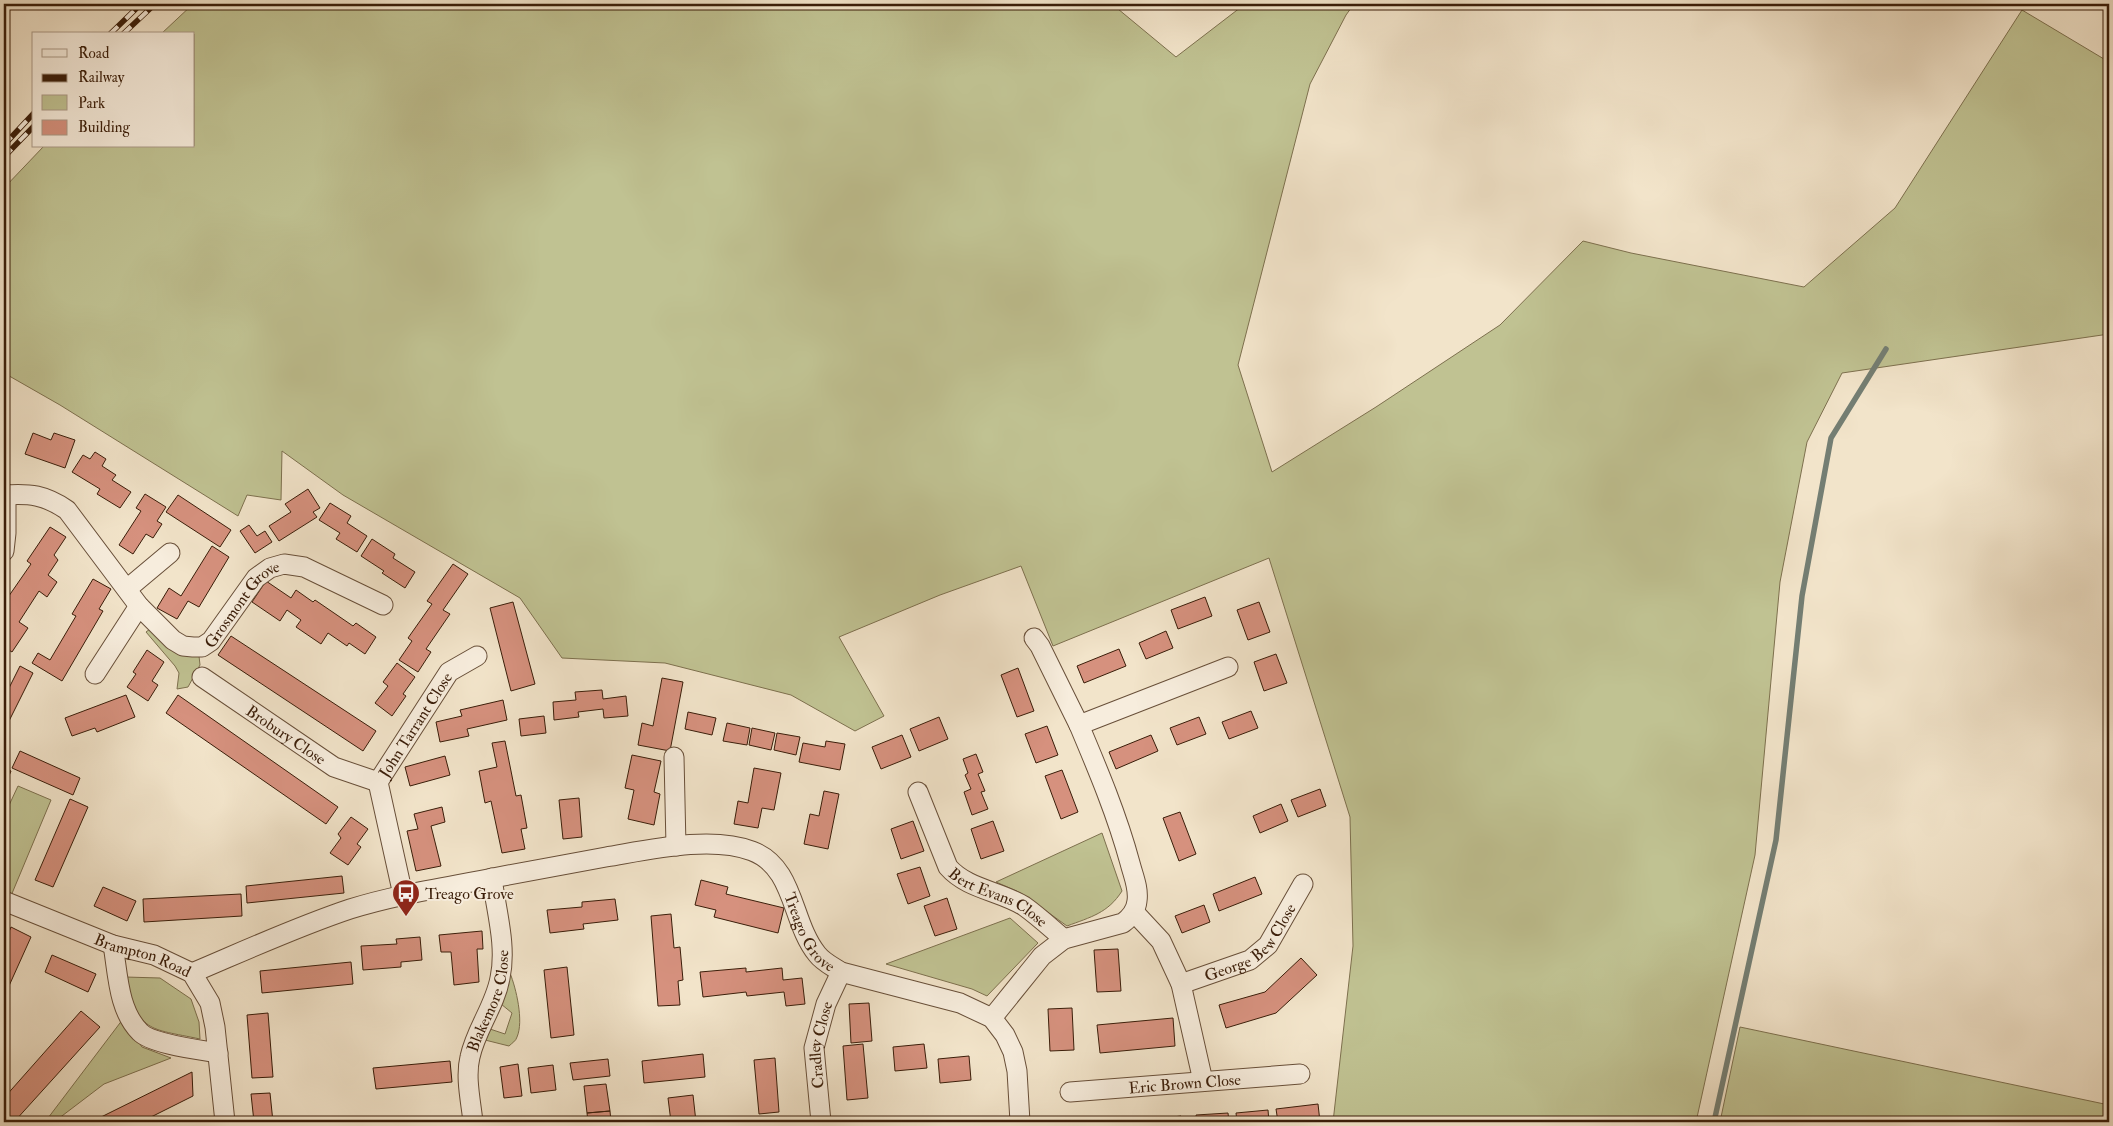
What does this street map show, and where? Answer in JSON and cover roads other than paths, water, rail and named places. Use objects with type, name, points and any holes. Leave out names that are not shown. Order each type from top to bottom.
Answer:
[{"type":"street","name":"Grosmont Grove","points":[[4,551],[6,533],[5,494],[32,494],[50,499],[67,510],[139,606],[173,640],[183,646],[193,648],[202,647],[211,641],[256,578],[270,568],[284,564],[304,567],[383,605]]},
{"type":"street","points":[[127,589],[170,553]]},
{"type":"street","points":[[95,674],[139,606]]},
{"type":"street","points":[[992,1018],[1042,956],[1064,939],[1123,923],[1134,912],[1137,900],[1136,888],[1120,824],[1079,725],[1040,646],[1034,638]]},
{"type":"street","name":"John Tarrant Close","points":[[403,895],[378,782],[449,672],[477,656]]},
{"type":"street","points":[[1079,725],[1228,667]]},
{"type":"street","name":"Brobury Close","points":[[202,677],[334,767],[378,782]]},
{"type":"street","points":[[674,757],[676,846]]},
{"type":"street","name":"Bert Evans Close","points":[[918,792],[948,867],[956,876],[1003,895],[1024,907],[1064,939]]},
{"type":"street","name":"Treago Grove","points":[[192,973],[342,912],[403,895],[676,846],[718,845],[736,847],[753,851],[768,861],[782,875],[816,953],[826,962],[841,972],[960,1002],[992,1018],[1005,1035],[1013,1052],[1017,1072],[1020,1122]]},
{"type":"street","name":"Blakemore Close","points":[[473,1122],[468,1067],[470,1057],[500,978],[503,957],[492,878]]},
{"type":"street","name":"George Bew Close","points":[[1181,984],[1250,960],[1268,945],[1303,884]]},
{"type":"street","name":"Brampton Road","points":[[4,901],[113,945],[154,955],[192,973],[210,1003],[215,1027],[225,1122]]},
{"type":"street","name":"George Bew Close","points":[[1134,912],[1161,941],[1181,984],[1203,1081]]},
{"type":"street","points":[[113,945],[124,1008],[141,1034],[169,1044],[218,1053]]},
{"type":"street","name":"Cradley Close","points":[[821,1122],[814,1048],[826,1004],[841,972]]},
{"type":"street","name":"Eric Brown Close","points":[[1070,1092],[1300,1074]]},
{"type":"waterway","points":[[1714,1122],[1776,840],[1802,596],[1831,438],[1886,349]]},
{"type":"railway","points":[[112,32],[141,4]]},
{"type":"railway","points":[[125,32],[155,4]]},
{"type":"railway","points":[[4,145],[32,115]]},
{"type":"railway","points":[[4,157],[32,128]]},
{"type":"place","name":"Treago Grove","points":[[406,917]]}]
